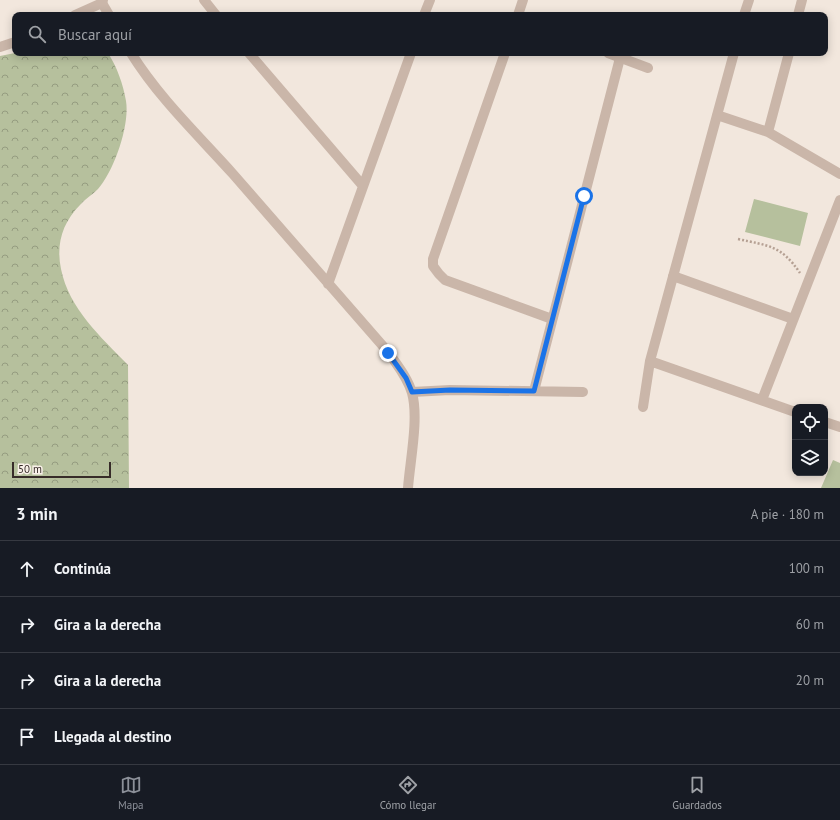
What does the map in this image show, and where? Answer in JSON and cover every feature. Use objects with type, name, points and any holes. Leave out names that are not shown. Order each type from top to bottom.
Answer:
[{"type":"street","points":[[204,0],[214,12]]},
{"type":"street","points":[[425,12],[430,0]]},
{"type":"street","points":[[519,12],[523,0]]},
{"type":"street","points":[[745,12],[749,0]]},
{"type":"street","points":[[799,12],[802,0]]},
{"type":"street","points":[[81,12],[102,1],[108,12]]},
{"type":"street","points":[[0,46],[12,43]]},
{"type":"street","points":[[133,56],[169,103],[388,353],[406,378],[412,392],[415,413],[408,488]]},
{"type":"street","points":[[252,56],[363,186]]},
{"type":"street","points":[[328,284],[410,56]]},
{"type":"street","points":[[504,56],[433,259],[433,266],[438,274],[456,285],[552,319]]},
{"type":"street","points":[[615,56],[648,68]]},
{"type":"street","points":[[643,407],[650,361],[733,56]]},
{"type":"street","points":[[768,132],[788,56]]},
{"type":"street","points":[[534,391],[620,58]]},
{"type":"street","points":[[717,115],[768,132],[840,174]]},
{"type":"street","points":[[762,400],[840,200]]},
{"type":"street","points":[[673,276],[793,319]]},
{"type":"street","points":[[650,361],[792,411]]},
{"type":"street","points":[[412,392],[450,390],[583,392]]},
{"type":"street","points":[[828,423],[840,427]]},
{"type":"path","points":[[738,239],[769,246],[780,251],[789,258],[807,283]]},
{"type":"green space","points":[[12,54],[12,56],[110,56],[117,70],[123,88],[127,111],[126,122],[115,160],[110,171],[98,189],[82,203],[69,219],[62,235],[59,251],[61,269],[71,297],[87,322],[128,365],[129,488],[0,488],[0,56]]},
{"type":"green space","points":[[754,199],[808,213],[800,246],[745,232]]},
{"type":"green space","points":[[833,460],[840,463],[840,488],[821,488],[826,476],[828,476],[828,472]]},
{"type":"route","points":[[388,353],[406,378],[412,392],[450,390],[534,391],[584,196]]}]
